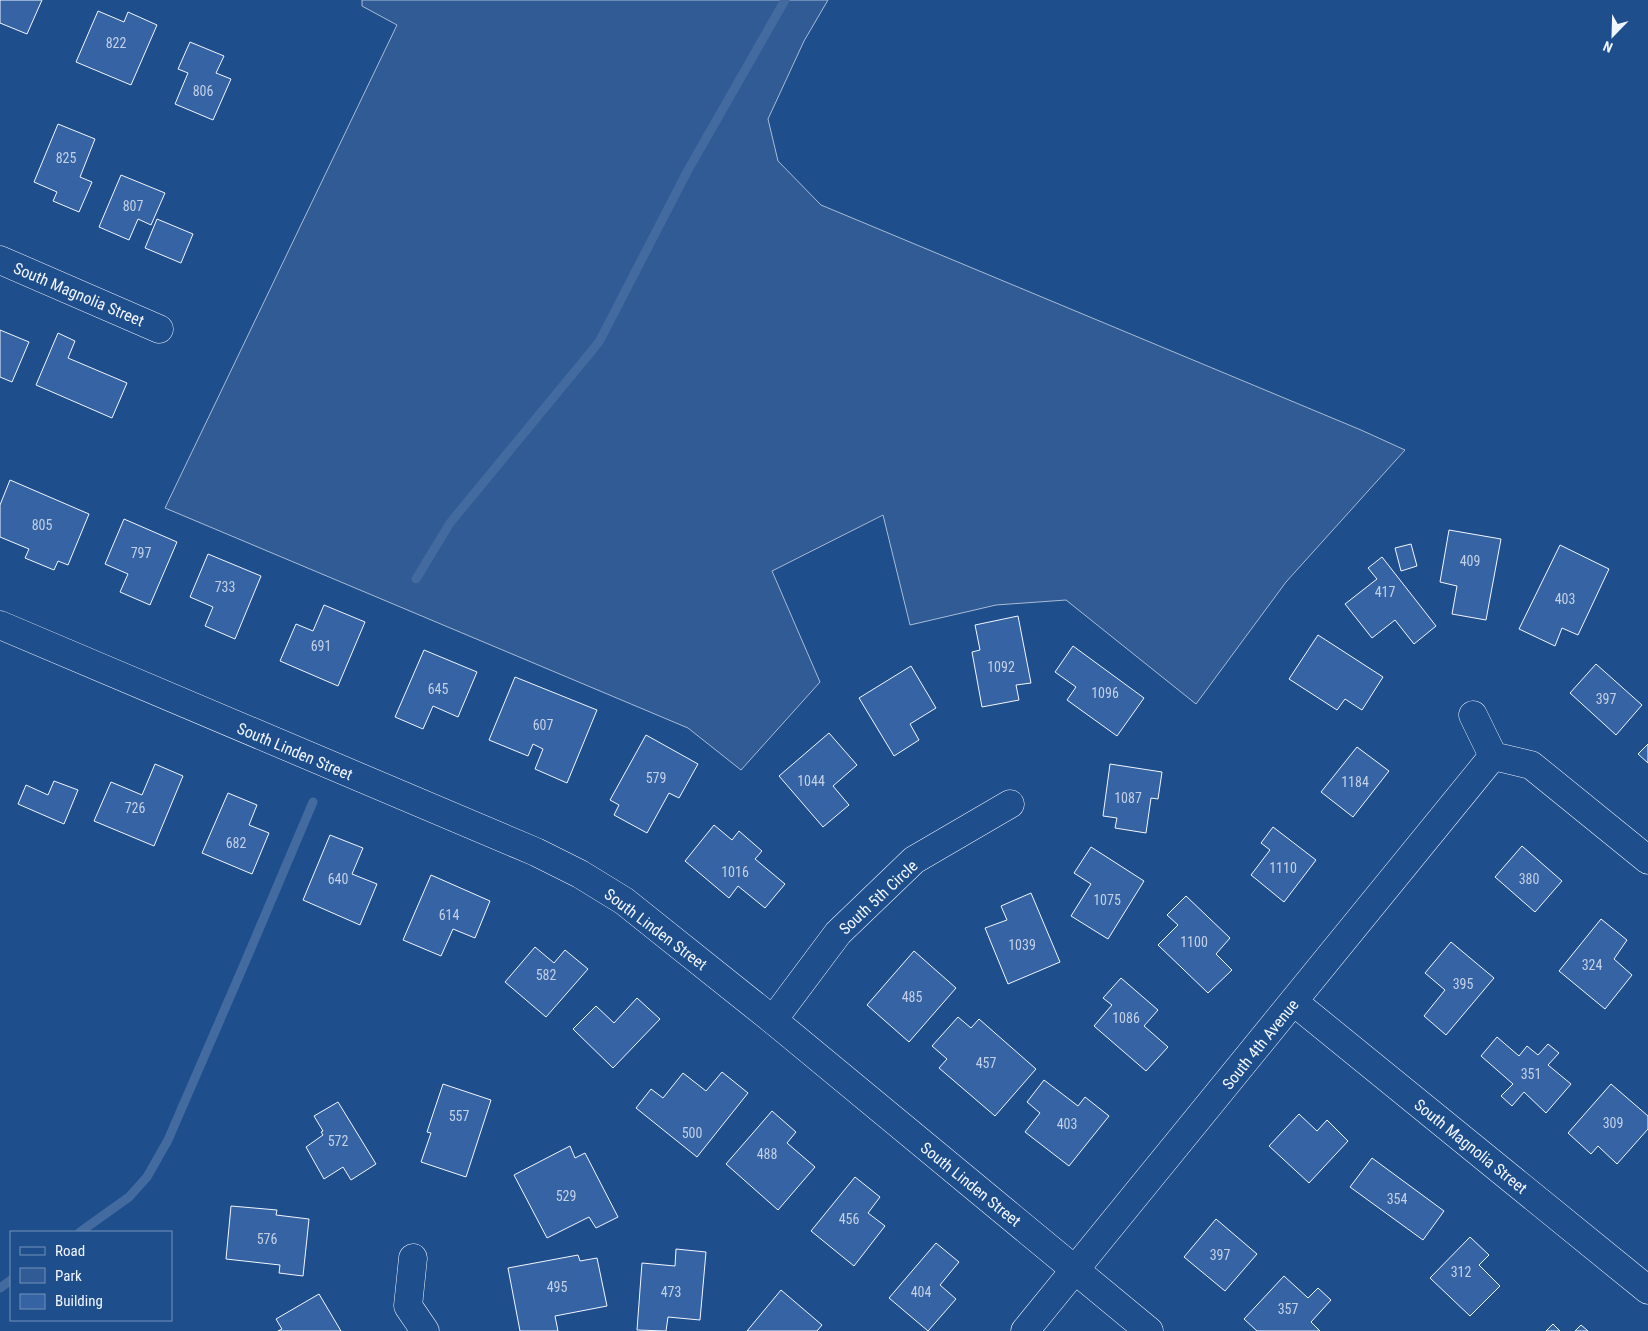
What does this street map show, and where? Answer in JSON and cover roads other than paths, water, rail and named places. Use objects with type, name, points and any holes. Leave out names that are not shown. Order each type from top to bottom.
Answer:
[{"type":"street","name":"South Magnolia Street","points":[[0,260],[159,328]]},
{"type":"street","name":"South Linden Street","points":[[0,625],[536,852],[580,874],[624,901],[773,1020],[1149,1331]]},
{"type":"street","points":[[1473,715],[1493,756],[1531,765],[1648,860]]},
{"type":"street","name":"South 4th Avenue","points":[[1025,1331],[1493,756]]},
{"type":"street","name":"South 5th Circle","points":[[773,1020],[838,932],[914,860],[1010,804]]},
{"type":"street","name":"South Magnolia Street","points":[[1294,1002],[1648,1290]]},
{"type":"street","points":[[413,1258],[408,1306],[425,1331]]},
{"type":"waterway","points":[[416,579],[450,523],[599,342],[688,170],[785,0]]},
{"type":"waterway","points":[[81,1231],[129,1197],[147,1177],[168,1140],[313,802]]},
{"type":"waterway","points":[[0,1288],[10,1281]]}]
